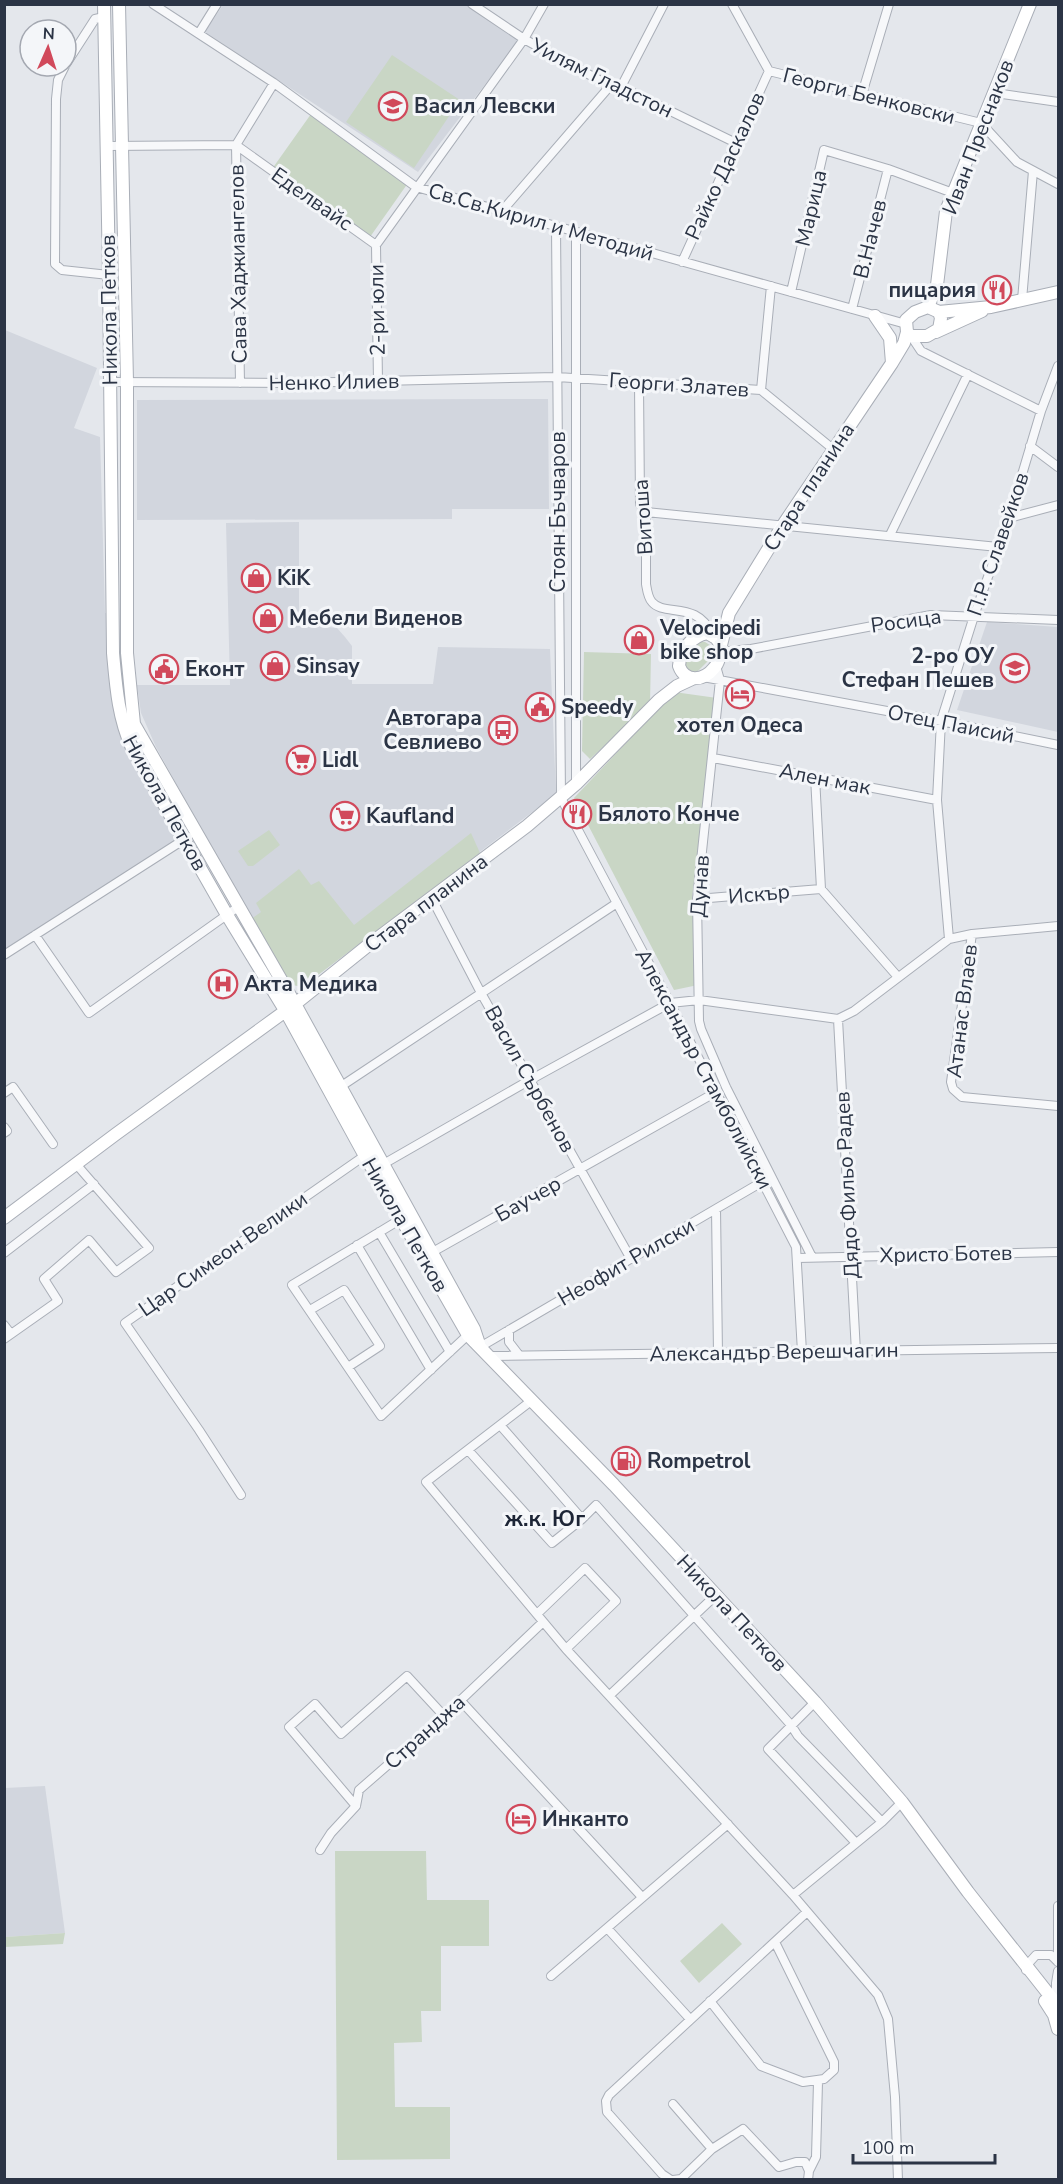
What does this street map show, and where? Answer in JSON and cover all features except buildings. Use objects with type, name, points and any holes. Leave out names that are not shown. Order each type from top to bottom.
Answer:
[{"type":"main road","name":"Никола Петков","points":[[119,4],[127,382],[127,653],[134,724],[238,907],[335,1090],[471,1332],[485,1351],[531,1401],[614,1485],[815,1702],[902,1802],[968,1892],[995,1937],[1058,2005]]},
{"type":"main road","name":"Иван Преснаков","points":[[917,334],[941,324],[933,309],[946,211],[1030,4]]},
{"type":"main road","name":"Никола Петков","points":[[104,11],[113,652],[117,705],[123,728],[132,748],[184,839],[228,915],[290,1007]]},
{"type":"main road","name":"Стара планина","points":[[714,639],[783,525],[833,449],[892,363],[917,334],[991,307],[1059,292]]},
{"type":"main road","name":"Стара планина","points":[[933,309],[991,307]]},
{"type":"main road","points":[[917,334],[909,316],[933,309]]},
{"type":"main road","points":[[875,316],[890,338],[892,363]]},
{"type":"main road","points":[[692,639],[714,639],[716,666],[697,678],[686,677],[679,666],[681,654],[692,639]]},
{"type":"main road","name":"Стара планина","points":[[659,700],[679,666]]},
{"type":"main road","name":"Стара планина","points":[[4,1218],[290,1007],[431,897],[490,855],[561,798],[659,700],[677,686],[697,678]]},
{"type":"main road","name":"Никола Петков","points":[[378,1167],[401,1219],[428,1255]]},
{"type":"main road","name":"Никола Петков","points":[[1038,1985],[1054,2015],[1059,2030]]},
{"type":"street","name":"Св.Св.Кирил и Методий","points":[[153,4],[274,83],[416,187],[875,316],[917,334],[921,351],[1041,411]]},
{"type":"street","points":[[199,33],[218,4]]},
{"type":"street","name":"Уилям Гладстон","points":[[472,4],[524,39],[610,86],[621,87],[736,143]]},
{"type":"street","name":"2-ри юли","points":[[378,381],[376,245],[524,39],[544,4]]},
{"type":"street","points":[[621,87],[664,4]]},
{"type":"street","name":"Георги Бенковски","points":[[732,4],[769,71],[981,123],[1017,162],[1059,184]]},
{"type":"street","points":[[862,94],[889,4]]},
{"type":"street","points":[[78,46],[95,19],[104,11]]},
{"type":"street","name":"Райко Даскалов","points":[[682,262],[769,71]]},
{"type":"street","points":[[59,78],[56,99],[55,264],[62,270],[109,275]]},
{"type":"street","name":"Сава Хаджиангелов","points":[[240,383],[236,145],[274,83]]},
{"type":"street","points":[[502,211],[610,86]]},
{"type":"street","points":[[995,93],[1059,102]]},
{"type":"street","points":[[107,146],[236,145]]},
{"type":"street","name":"Еделвайс","points":[[236,145],[376,245]]},
{"type":"street","name":"Марица","points":[[791,292],[824,150],[888,169],[953,193]]},
{"type":"street","name":"В.Начев","points":[[852,309],[888,169]]},
{"type":"street","points":[[1022,300],[1033,171]]},
{"type":"street","name":"Стоян Бъчваров","points":[[556,227],[561,798]]},
{"type":"street","name":"Стоян Бъчваров","points":[[576,232],[576,784]]},
{"type":"street","points":[[761,390],[771,286]]},
{"type":"street","name":"П.Р. Славейков","points":[[949,939],[937,800],[942,721],[974,616],[1009,518],[1041,411],[1059,366]]},
{"type":"street","points":[[890,535],[968,374]]},
{"type":"street","name":"Ненко Илиев","points":[[110,382],[240,383],[576,378]]},
{"type":"street","name":"Георги Златев","points":[[576,378],[761,390],[833,449]]},
{"type":"street","name":"Витоша","points":[[639,382],[640,504],[646,512],[646,584],[651,602],[656,606],[698,617]]},
{"type":"street","points":[[1030,446],[1059,467]]},
{"type":"street","points":[[1009,518],[1059,505]]},
{"type":"street","points":[[646,512],[998,547]]},
{"type":"street","name":"Росица","points":[[714,639],[751,649],[917,616],[1059,620]]},
{"type":"street","points":[[692,639],[698,617],[707,625],[714,639]]},
{"type":"street","name":"Дунав","points":[[699,1000],[697,899],[720,680],[716,666]]},
{"type":"street","name":"Отец Паисий","points":[[697,678],[720,680],[942,721],[1059,745]]},
{"type":"street","name":"Ален мак","points":[[713,758],[937,800]]},
{"type":"street","points":[[815,777],[821,889],[898,976]]},
{"type":"street","name":"Александър Стамболийски","points":[[561,798],[617,903],[666,1005],[716,1092],[796,1247],[802,1352]]},
{"type":"street","points":[[4,955],[196,833]]},
{"type":"street","name":"Искър","points":[[697,899],[821,889]]},
{"type":"street","name":"Васил Сърбенов","points":[[431,897],[481,993],[631,1259]]},
{"type":"street","points":[[335,1090],[617,903]]},
{"type":"street","points":[[35,935],[89,1012],[238,907]]},
{"type":"street","points":[[378,1167],[666,1005],[699,1000],[838,1019],[854,1011],[949,939],[972,934],[1059,926]]},
{"type":"street","name":"Атанас Влаев","points":[[972,934],[951,1082],[953,1089],[962,1097],[1059,1106]]},
{"type":"street","name":"Александър Стамболийски","points":[[699,1000],[701,1029],[726,1086],[812,1257]]},
{"type":"street","name":"Дядо Фильо Радев","points":[[838,1019],[856,1352]]},
{"type":"street","name":"Баучер","points":[[428,1255],[726,1086]]},
{"type":"street","points":[[4,1093],[13,1087],[53,1144]]},
{"type":"street","points":[[4,1127],[7,1131],[4,1133]]},
{"type":"street","name":"Цар Симеон Велики","points":[[241,1495],[200,1430],[125,1323],[370,1152]]},
{"type":"street","points":[[4,1325],[8,1336],[58,1300],[44,1279],[89,1240],[116,1272],[149,1248],[76,1164]]},
{"type":"street","name":"Неофит Рилски","points":[[485,1351],[509,1330],[771,1177]]},
{"type":"street","points":[[4,1253],[94,1184]]},
{"type":"street","points":[[716,1209],[718,1353]]},
{"type":"street","points":[[401,1219],[292,1285],[381,1416],[471,1332]]},
{"type":"street","points":[[379,1232],[450,1352]]},
{"type":"street","points":[[357,1245],[431,1370]]},
{"type":"street","name":"Христо Ботев","points":[[798,1258],[1059,1252]]},
{"type":"street","points":[[310,1310],[344,1290],[380,1346],[348,1367]]},
{"type":"street","points":[[509,1330],[509,1342],[519,1355]]},
{"type":"street","name":"Александър Верешчагин","points":[[485,1351],[519,1355],[1059,1348]]},
{"type":"street","points":[[531,1401],[426,1482],[566,1649],[793,1894],[878,1995],[888,2019],[895,2097],[898,2180]]},
{"type":"street","points":[[500,1425],[582,1519]]},
{"type":"street","points":[[468,1450],[552,1543],[596,1505],[695,1614],[798,1736],[882,1822]]},
{"type":"street","points":[[537,1614],[585,1568],[616,1601],[566,1649]]},
{"type":"street","points":[[610,1695],[716,1595]]},
{"type":"street","name":"Странджа","points":[[320,1850],[331,1833],[356,1806],[359,1790],[444,1716],[543,1622]]},
{"type":"street","points":[[356,1806],[289,1727],[315,1704],[341,1734],[407,1676],[444,1716]]},
{"type":"street","points":[[460,1700],[642,1897]]},
{"type":"street","points":[[815,1702],[768,1749],[856,1843]]},
{"type":"street","points":[[793,1894],[882,1822],[902,1802]]},
{"type":"street","points":[[551,1976],[728,1824]]},
{"type":"street","points":[[1059,1906],[1059,1962]]},
{"type":"street","points":[[807,1912],[609,2095],[606,2101],[606,2112],[662,2174],[672,2180],[681,2179],[712,2149],[743,2129],[779,2167],[805,2162],[808,2175]]},
{"type":"street","points":[[607,1928],[690,2019]]},
{"type":"street","points":[[1041,1954],[1058,1935]]},
{"type":"street","points":[[710,2001],[761,2066],[802,2082],[818,2082],[834,2070],[834,2062],[775,1942]]},
{"type":"street","points":[[1026,1969],[1035,1955],[1051,1955],[1059,1962]]},
{"type":"street","points":[[1038,1985],[1058,1975],[1058,2005]]},
{"type":"street","points":[[808,2175],[816,2157],[818,2082]]},
{"type":"street","points":[[673,2104],[712,2149]]},
{"type":"shaded area","name":"Васил Левски","points":[[465,4],[519,40],[418,172],[205,32],[223,5]]},
{"type":"shaded area","points":[[5,330],[97,368],[74,428],[100,437],[105,613],[114,614],[123,728],[185,839],[5,949]]},
{"type":"shaded area","points":[[548,399],[549,509],[452,509],[452,519],[137,520],[137,400]]},
{"type":"shaded area","points":[[299,522],[299,624],[337,628],[345,637],[352,646],[352,684],[433,684],[438,647],[550,649],[556,794],[302,987],[251,919],[156,747],[141,713],[137,685],[230,685],[226,523]]},
{"type":"shaded area","name":"2-ро ОУ Стефан Пешев","points":[[987,622],[1058,627],[1058,732],[957,710]]},
{"type":"shaded area","points":[[45,1786],[65,1933],[5,1937],[5,1788]]},
{"type":"green space","points":[[392,55],[460,100],[414,168],[346,122]]},
{"type":"green space","points":[[311,114],[408,183],[370,237],[272,169]]},
{"type":"green space","points":[[700,642],[713,647],[714,655],[696,673],[689,672],[685,666],[685,659]]},
{"type":"green space","points":[[584,652],[651,654],[650,704],[590,759],[582,751]]},
{"type":"green space","points":[[674,692],[717,698],[692,898],[698,985],[674,990],[574,798]]},
{"type":"green space","points":[[269,830],[280,845],[253,866],[248,866],[238,851]]},
{"type":"green space","points":[[471,833],[480,853],[302,987],[288,984],[251,919],[261,912],[256,903],[299,869],[311,885],[319,881],[354,925]]},
{"type":"green space","points":[[335,1851],[426,1851],[427,1900],[489,1900],[489,1946],[441,1946],[441,2011],[421,2011],[422,2042],[394,2043],[395,2107],[450,2107],[450,2159],[337,2160]]},
{"type":"green space","points":[[722,1923],[742,1944],[699,1983],[680,1961]]},
{"type":"green space","points":[[65,1933],[63,1944],[5,1947],[5,1937]]},
{"type":"place","name":"Васил Левски","points":[[393,106]]},
{"type":"place","name":"пицария","points":[[997,290]]},
{"type":"place","name":"KiK","points":[[256,578]]},
{"type":"place","name":"Мебели Виденов","points":[[268,618]]},
{"type":"place","name":"Velocipedi bike shop","points":[[639,640]]},
{"type":"place","name":"Sinsay","points":[[275,666]]},
{"type":"place","name":"2-ро ОУ Стефан Пешев","points":[[1015,668]]},
{"type":"place","name":"Еконт","points":[[164,669]]},
{"type":"place","name":"хотел Одеса","points":[[740,694]]},
{"type":"place","name":"Speedy","points":[[540,707]]},
{"type":"place","name":"Автогара Севлиево","points":[[503,730]]},
{"type":"place","name":"Lidl","points":[[301,760]]},
{"type":"place","name":"Бялото Конче","points":[[577,814]]},
{"type":"place","name":"Kaufland","points":[[345,816]]},
{"type":"place","name":"Акта Медика","points":[[223,984]]},
{"type":"place","name":"Rompetrol","points":[[626,1461]]},
{"type":"place","name":"Инканто","points":[[521,1819]]},
{"type":"district","name":"ж.к. Юг","points":[[545,1519]]}]
